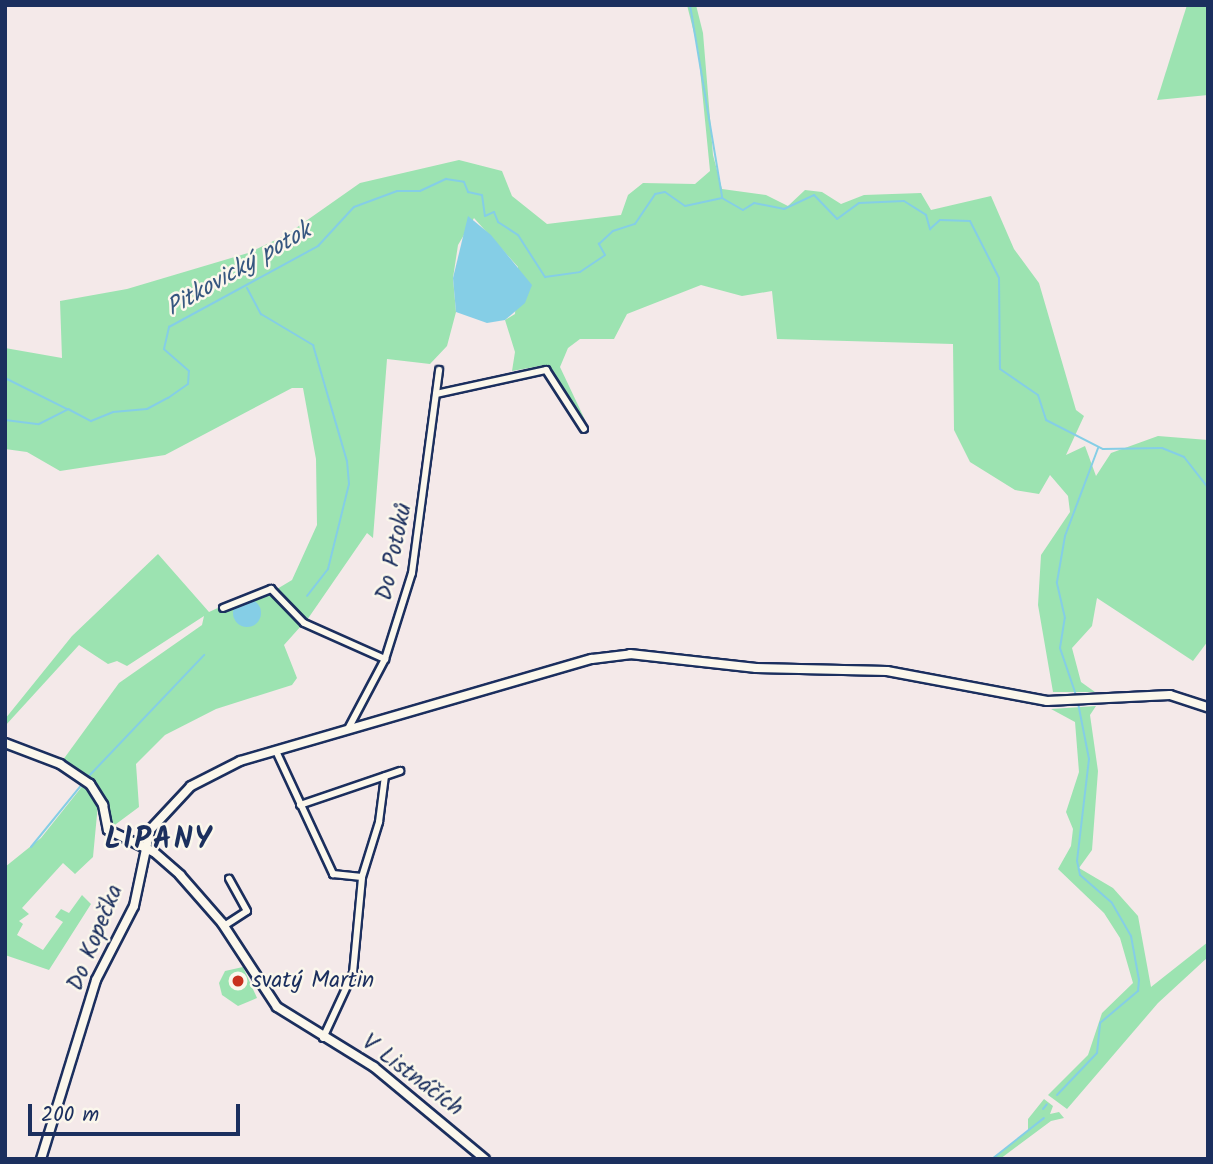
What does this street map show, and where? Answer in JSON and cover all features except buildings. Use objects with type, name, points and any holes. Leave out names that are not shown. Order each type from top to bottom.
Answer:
[{"type":"street","name":"Do Potoků","points":[[348,729],[385,659],[412,573],[439,370]]},
{"type":"street","points":[[436,394],[546,370],[584,429]]},
{"type":"street","points":[[223,608],[271,589],[304,623],[385,659]]},
{"type":"street","name":"Do Kopečka","points":[[41,1159],[96,980],[134,906],[144,848],[161,814],[191,786],[240,761],[592,659],[630,654],[756,668],[887,671],[1069,702],[1170,695],[1208,707]]},
{"type":"street","name":"V Listnáčích","points":[[5,743],[85,780],[103,805],[108,830],[144,848],[180,875],[224,926],[277,1007],[404,1088],[485,1159]]},
{"type":"street","points":[[276,751],[333,874],[362,877]]},
{"type":"street","points":[[300,805],[400,771]]},
{"type":"street","points":[[323,1038],[353,973],[362,877],[379,822],[385,776]]},
{"type":"street","points":[[224,926],[247,911],[229,879]]},
{"type":"green space","points":[[687,5],[696,5],[703,33],[713,155],[722,189],[766,195],[788,206],[805,190],[822,192],[841,204],[864,195],[921,193],[931,210],[991,196],[1014,249],[1039,283],[1076,410],[1084,416],[1066,455],[1085,446],[1096,476],[1111,453],[1158,436],[1208,440],[1208,641],[1193,661],[1097,598],[1092,626],[1072,648],[1081,682],[1095,692],[1053,692],[1038,605],[1041,555],[1070,512],[1068,496],[1050,475],[1039,494],[1015,490],[970,462],[954,430],[953,344],[777,339],[772,291],[742,296],[701,285],[627,314],[614,339],[580,339],[568,348],[560,367],[586,422],[545,365],[512,371],[515,352],[505,320],[515,314],[518,267],[474,218],[458,245],[453,278],[456,312],[447,346],[430,364],[387,359],[373,538],[367,533],[307,620],[277,589],[292,580],[317,525],[316,459],[303,388],[292,388],[165,455],[60,471],[27,452],[5,449],[5,348],[62,358],[60,301],[127,289],[248,253],[286,235],[360,183],[459,160],[502,171],[512,196],[547,224],[621,215],[628,195],[643,183],[695,184],[710,171],[698,49]]},
{"type":"green space","points":[[1187,5],[1208,5],[1208,95],[1157,100]]},
{"type":"green space","points":[[158,554],[209,612],[259,589],[271,593],[301,626],[284,645],[297,678],[292,685],[216,709],[165,735],[136,764],[139,807],[108,830],[99,795],[60,764],[119,683],[202,625],[204,616],[127,666],[117,661],[108,664],[79,645],[5,726],[5,719],[72,636]]},
{"type":"green space","points":[[1096,706],[1090,715],[1098,771],[1092,850],[1079,868],[1113,888],[1138,916],[1151,987],[1208,942],[1208,957],[1158,1003],[1067,1109],[1048,1095],[1088,1055],[1102,1013],[1133,983],[1120,938],[1104,913],[1058,869],[1071,846],[1073,829],[1066,812],[1079,772],[1075,722],[1051,709]]},
{"type":"green space","points":[[84,784],[98,804],[93,857],[75,874],[63,863],[22,908],[29,914],[19,921],[23,924],[17,935],[43,950],[63,922],[55,917],[61,909],[69,913],[82,895],[91,904],[49,970],[5,955],[5,867],[41,838]]},
{"type":"green space","points":[[243,967],[257,998],[238,1006],[222,995],[219,983],[225,971]]},
{"type":"green space","points":[[1044,1099],[1053,1106],[1050,1114],[1059,1112],[1064,1118],[1051,1121],[1000,1159],[991,1159],[1028,1131],[1028,1119]]},
{"type":"water","points":[[468,216],[491,235],[532,285],[525,303],[505,320],[487,323],[456,312],[453,278]]},
{"type":"water","points":[[247,599],[257,603],[261,613],[257,623],[247,627],[237,623],[233,613],[237,603]]},
{"type":"waterway","points":[[690,5],[722,197]]},
{"type":"waterway","name":"Pitkovický potok","points":[[5,420],[39,424],[68,409],[91,421],[113,412],[147,409],[168,398],[188,384],[189,371],[164,349],[169,327],[318,246],[354,207],[397,191],[420,191],[446,179],[464,182],[468,192],[482,195],[485,216],[494,212],[498,222],[518,235],[545,277],[580,272],[605,255],[599,244],[613,231],[635,224],[655,194],[665,192],[685,206],[722,198],[743,210],[754,203],[784,209],[814,195],[837,219],[859,203],[904,201],[926,215],[930,229],[940,220],[970,221],[999,278],[1000,369],[1038,395],[1046,420],[1103,449],[1162,448],[1184,457],[1208,488]]},
{"type":"waterway","points":[[247,288],[261,314],[313,345],[347,461],[349,484],[328,569],[307,596]]},
{"type":"waterway","points":[[5,378],[67,409]]},
{"type":"waterway","points":[[1077,698],[1060,648],[1065,618],[1057,582],[1065,536],[1098,448]]},
{"type":"waterway","points":[[87,778],[204,655]]},
{"type":"waterway","points":[[1057,1095],[1097,1053],[1100,1023],[1138,991],[1139,980],[1131,936],[1111,902],[1080,875],[1077,861],[1089,759],[1078,703]]},
{"type":"waterway","points":[[31,847],[83,783]]},
{"type":"waterway","points":[[1043,1109],[1047,1104]]},
{"type":"waterway","points":[[992,1159],[1044,1118]]},
{"type":"place","name":"svatý Martin","points":[[238,981]]},
{"type":"district","name":"LIPANY","points":[[159,840]]}]
